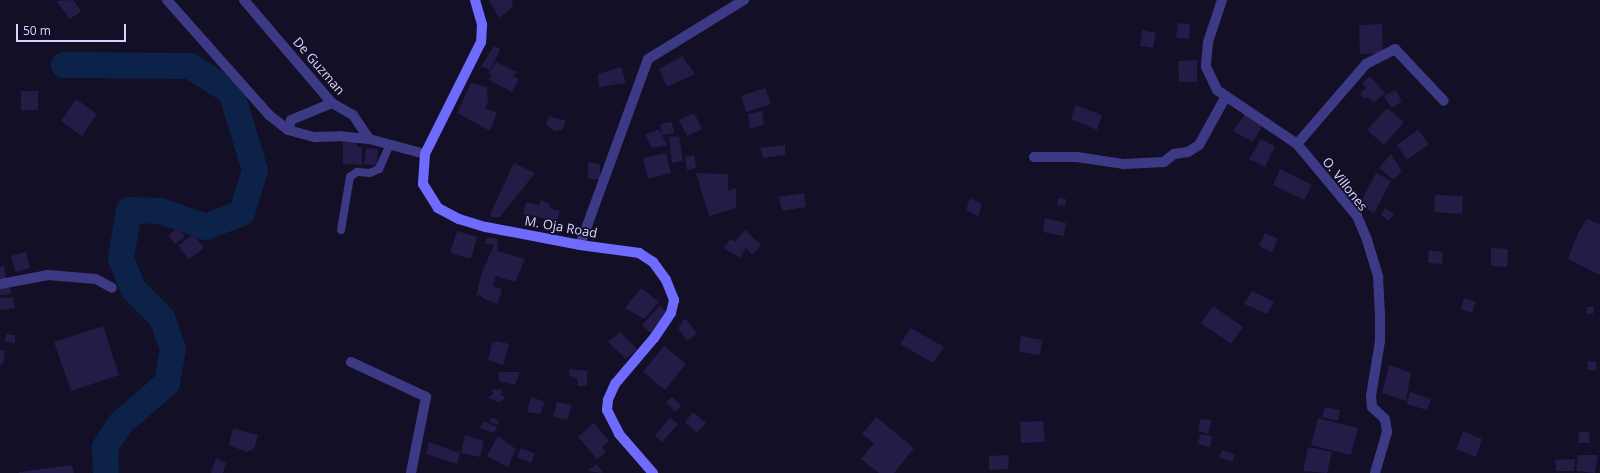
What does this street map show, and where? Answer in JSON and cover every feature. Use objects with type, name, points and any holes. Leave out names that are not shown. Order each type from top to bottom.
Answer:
[{"type":"street","points":[[167,0],[269,115],[288,130],[315,138],[339,136],[369,139],[425,154]]},
{"type":"street","name":"De Guzman","points":[[244,0],[332,103],[353,115],[369,139]]},
{"type":"street","name":"M. Oja Road","points":[[475,0],[482,25],[480,42],[425,154],[423,184],[438,208],[459,220],[486,227],[580,245],[638,253],[653,262],[666,280],[674,300],[668,320],[615,384],[608,400],[607,410],[619,434],[653,473]]},
{"type":"street","points":[[580,245],[648,59],[744,0]]},
{"type":"street","name":"O. Villones","points":[[1222,0],[1208,42],[1206,66],[1216,90],[1297,144],[1356,216],[1367,240],[1378,277],[1380,341],[1371,396],[1372,407],[1384,420],[1387,432],[1375,473]]},
{"type":"street","points":[[1297,144],[1366,64],[1395,48],[1444,101]]},
{"type":"street","points":[[1034,157],[1077,157],[1124,164],[1164,162],[1174,154],[1188,152],[1199,145],[1226,96]]},
{"type":"street","points":[[288,130],[291,120],[332,103]]},
{"type":"street","points":[[0,284],[48,274],[96,279],[112,288]]},
{"type":"street","points":[[352,362],[426,397],[412,473]]},
{"type":"lane","points":[[341,230],[350,177],[357,172],[370,173],[379,169],[390,144]]},
{"type":"building","points":[[73,0],[81,11],[70,19],[56,1]]},
{"type":"building","points":[[489,0],[512,0],[513,7],[499,18]]},
{"type":"building","points":[[1178,23],[1190,24],[1189,39],[1176,38]]},
{"type":"building","points":[[1382,24],[1383,53],[1360,54],[1359,25]]},
{"type":"building","points":[[1142,30],[1156,33],[1153,48],[1140,46]]},
{"type":"building","points":[[494,46],[499,48],[500,51],[490,70],[481,66]]},
{"type":"building","points":[[682,56],[695,74],[667,87],[659,69]]},
{"type":"building","points":[[1197,60],[1197,82],[1179,82],[1178,61]]},
{"type":"building","points":[[496,62],[517,72],[513,76],[519,79],[512,92],[489,80],[492,75],[488,74]]},
{"type":"building","points":[[621,67],[626,83],[599,87],[598,74]]},
{"type":"building","points":[[1370,76],[1385,93],[1374,103],[1368,97],[1365,99],[1360,94],[1366,88],[1362,83]]},
{"type":"building","points":[[471,83],[487,87],[488,103],[485,108],[497,113],[490,131],[457,113]]},
{"type":"building","points":[[765,88],[771,104],[746,112],[741,96]]},
{"type":"building","points":[[1396,90],[1402,102],[1391,108],[1384,96]]},
{"type":"building","points":[[21,91],[38,91],[38,110],[21,110]]},
{"type":"building","points":[[76,99],[97,114],[82,136],[61,121]]},
{"type":"building","points":[[1076,105],[1102,115],[1097,130],[1071,119]]},
{"type":"building","points":[[1387,108],[1404,122],[1384,145],[1367,130]]},
{"type":"building","points":[[762,111],[764,124],[750,129],[748,114]]},
{"type":"building","points":[[694,113],[702,129],[687,136],[679,120]]},
{"type":"building","points":[[1245,114],[1262,126],[1253,142],[1233,131]]},
{"type":"building","points":[[549,116],[566,121],[562,130],[555,131],[546,125]]},
{"type":"building","points":[[672,122],[674,133],[662,135],[660,124]]},
{"type":"building","points":[[659,129],[667,145],[652,148],[645,135]]},
{"type":"building","points":[[1418,130],[1429,144],[1407,160],[1397,145]]},
{"type":"building","points":[[679,136],[683,161],[672,163],[669,137]]},
{"type":"building","points":[[1261,139],[1275,146],[1265,167],[1249,159]]},
{"type":"building","points":[[343,142],[357,142],[357,147],[362,147],[362,165],[343,164]]},
{"type":"building","points":[[785,145],[785,155],[763,158],[760,148]]},
{"type":"building","points":[[366,148],[378,149],[377,166],[364,164]]},
{"type":"building","points":[[666,153],[671,173],[648,179],[643,158]]},
{"type":"building","points":[[1391,154],[1402,171],[1394,180],[1379,168]]},
{"type":"building","points":[[694,155],[696,168],[687,170],[685,157]]},
{"type":"building","points":[[588,162],[600,164],[600,179],[588,179]]},
{"type":"building","points":[[514,163],[535,173],[500,217],[491,217],[490,214]]},
{"type":"building","points":[[1280,169],[1312,185],[1304,200],[1273,185]]},
{"type":"building","points":[[696,173],[728,174],[728,191],[736,188],[736,208],[709,216]]},
{"type":"building","points":[[1376,173],[1391,181],[1374,213],[1359,205]]},
{"type":"building","points":[[804,193],[806,207],[782,211],[779,197]]},
{"type":"building","points":[[1435,195],[1463,196],[1462,214],[1434,212]]},
{"type":"building","points":[[970,198],[982,204],[978,216],[966,210]]},
{"type":"building","points":[[1058,198],[1066,199],[1065,206],[1057,205]]},
{"type":"building","points":[[541,200],[550,204],[549,208],[560,211],[557,221],[523,214],[526,202],[539,205]]},
{"type":"building","points":[[1385,208],[1394,214],[1389,221],[1381,215]]},
{"type":"building","points":[[1045,218],[1066,223],[1064,236],[1043,232]]},
{"type":"building","points":[[1587,219],[1600,224],[1600,275],[1568,259],[1578,233]]},
{"type":"building","points":[[179,228],[185,237],[175,244],[168,235]]},
{"type":"building","points":[[745,230],[761,245],[752,255],[746,248],[740,258],[724,248],[730,239],[743,246],[735,241]]},
{"type":"building","points":[[457,231],[477,237],[471,259],[450,253]]},
{"type":"building","points":[[1265,233],[1278,239],[1272,252],[1259,246]]},
{"type":"building","points":[[193,234],[204,248],[189,259],[178,246]]},
{"type":"building","points":[[487,237],[497,239],[498,251],[525,259],[515,282],[496,276],[493,286],[502,289],[498,304],[484,299],[480,295],[476,296],[482,272],[494,245],[485,244]]},
{"type":"building","points":[[1491,248],[1508,249],[1507,267],[1491,266]]},
{"type":"building","points":[[1429,250],[1443,252],[1442,264],[1428,263]]},
{"type":"building","points":[[26,252],[30,268],[15,272],[11,256]]},
{"type":"building","points":[[4,266],[6,278],[0,279],[0,267]]},
{"type":"building","points":[[10,286],[11,294],[0,295],[0,287]]},
{"type":"building","points":[[641,288],[659,302],[644,319],[625,308]]},
{"type":"building","points":[[1252,291],[1274,302],[1267,314],[1244,304]]},
{"type":"building","points":[[13,297],[15,308],[0,310],[0,298]]},
{"type":"building","points":[[1464,298],[1476,302],[1472,313],[1461,309]]},
{"type":"building","points":[[660,305],[668,314],[651,333],[642,325]]},
{"type":"building","points":[[1213,306],[1243,327],[1231,344],[1201,323]]},
{"type":"building","points":[[1587,307],[1594,307],[1593,314],[1586,314]]},
{"type":"building","points":[[684,319],[687,320],[697,334],[687,341],[678,328]]},
{"type":"building","points":[[103,326],[119,375],[71,391],[54,342]]},
{"type":"building","points":[[911,328],[944,347],[933,363],[900,344]]},
{"type":"building","points":[[620,332],[637,349],[626,359],[608,342]]},
{"type":"building","points":[[6,334],[15,335],[15,343],[5,342]]},
{"type":"building","points":[[1021,336],[1042,340],[1040,355],[1019,352]]},
{"type":"building","points":[[497,341],[509,344],[503,365],[488,360],[492,343]]},
{"type":"building","points":[[664,346],[686,364],[665,390],[643,372]]},
{"type":"building","points":[[0,350],[5,351],[3,365],[0,364]]},
{"type":"building","points":[[1587,361],[1596,362],[1596,370],[1588,370]]},
{"type":"building","points":[[1389,365],[1411,373],[1406,401],[1382,393]]},
{"type":"building","points":[[570,369],[587,371],[587,386],[577,386],[578,380],[569,375]]},
{"type":"building","points":[[499,372],[520,372],[515,385],[499,381]]},
{"type":"building","points":[[492,389],[502,390],[501,395],[504,396],[504,399],[499,402],[488,398],[493,394]]},
{"type":"building","points":[[1410,392],[1431,399],[1427,410],[1406,404]]},
{"type":"building","points":[[531,397],[545,402],[540,414],[527,412]]},
{"type":"building","points":[[672,397],[681,406],[675,412],[666,402]]},
{"type":"building","points":[[557,402],[572,405],[567,420],[553,417]]},
{"type":"building","points":[[1325,407],[1340,410],[1338,421],[1322,417]]},
{"type":"building","points":[[693,412],[706,423],[697,433],[685,422]]},
{"type":"building","points":[[670,417],[678,424],[662,442],[655,436]]},
{"type":"building","points":[[876,417],[914,448],[894,473],[879,473],[861,459],[874,443],[862,434]]},
{"type":"building","points":[[491,418],[499,420],[498,425],[490,422]]},
{"type":"building","points":[[1318,418],[1358,428],[1351,455],[1311,445]]},
{"type":"building","points":[[1200,419],[1212,420],[1208,434],[1198,431]]},
{"type":"building","points":[[484,421],[497,427],[494,433],[480,428]]},
{"type":"building","points":[[1043,421],[1045,442],[1021,443],[1020,422]]},
{"type":"building","points":[[594,423],[609,441],[602,447],[606,452],[597,459],[578,437]]},
{"type":"building","points":[[233,428],[258,435],[254,449],[246,452],[229,445]]},
{"type":"building","points":[[1463,431],[1482,439],[1476,457],[1456,449]]},
{"type":"building","points":[[1579,432],[1589,432],[1590,443],[1578,443]]},
{"type":"building","points":[[1201,434],[1212,436],[1210,447],[1197,444]]},
{"type":"building","points":[[465,435],[484,441],[480,457],[461,453]]},
{"type":"building","points":[[498,436],[516,449],[508,467],[487,456]]},
{"type":"building","points":[[429,442],[460,453],[457,464],[426,454]]},
{"type":"building","points":[[1308,447],[1332,452],[1327,473],[1303,471]]},
{"type":"building","points":[[521,448],[535,454],[531,463],[517,457]]},
{"type":"building","points":[[1222,450],[1235,455],[1232,462],[1219,457]]},
{"type":"building","points":[[1009,455],[1008,469],[989,470],[989,456]]},
{"type":"building","points":[[1578,455],[1598,455],[1595,473],[1576,471]]},
{"type":"building","points":[[216,458],[226,463],[223,473],[211,473]]},
{"type":"building","points":[[1575,459],[1574,471],[1556,471],[1555,460]]},
{"type":"building","points":[[597,464],[603,473],[587,471]]},
{"type":"building","points":[[72,465],[74,473],[19,473],[19,472]]},
{"type":"waterway","points":[[64,65],[190,66],[231,92],[255,170],[242,213],[206,227],[160,211],[129,210],[121,258],[133,289],[162,318],[173,349],[167,383],[120,424],[105,447],[106,473]]}]
